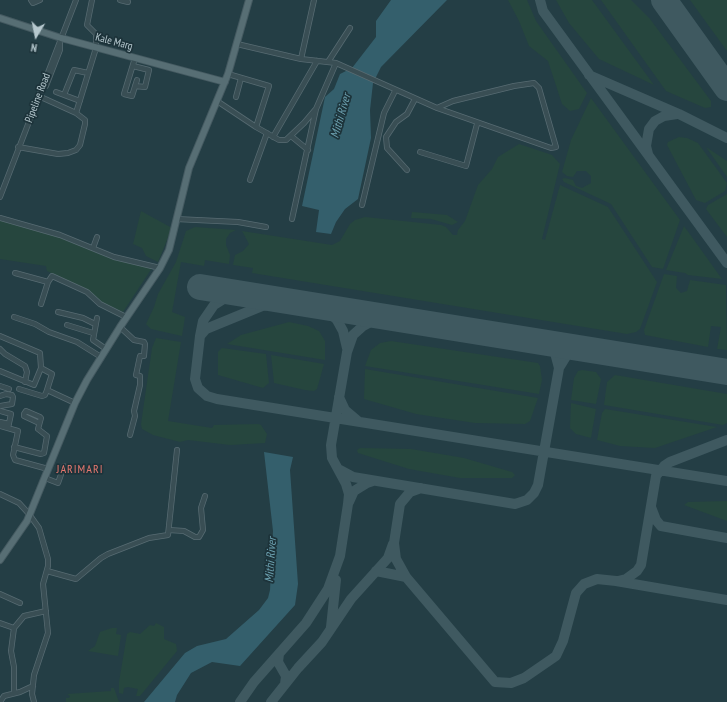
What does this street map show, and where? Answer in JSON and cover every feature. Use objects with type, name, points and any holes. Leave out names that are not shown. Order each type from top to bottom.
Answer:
[{"type":"main road","points":[[0,560],[27,521],[75,403],[120,326],[160,268],[169,250],[189,168],[228,74],[249,0]]},
{"type":"main road","name":"Kale Marg","points":[[0,18],[60,41],[96,48],[225,82]]},
{"type":"main road","points":[[0,553],[28,516]]},
{"type":"street","points":[[31,0],[33,3],[40,0]]},
{"type":"street","points":[[0,202],[10,171],[76,0]]},
{"type":"street","points":[[76,113],[96,48],[96,34],[87,25],[92,0]]},
{"type":"street","points":[[120,0],[128,2]]},
{"type":"street","points":[[301,59],[314,0]]},
{"type":"street","points":[[328,62],[350,28]]},
{"type":"street","points":[[237,44],[301,59],[336,63],[394,90],[415,99],[437,108],[477,124],[498,129],[551,148],[556,147],[542,94],[536,84],[514,86],[453,101],[437,108]]},
{"type":"street","points":[[135,58],[124,94],[132,96],[137,80]]},
{"type":"street","points":[[274,137],[317,61]]},
{"type":"street","points":[[135,86],[145,87],[149,71],[146,69],[148,62]]},
{"type":"street","points":[[292,219],[316,109],[336,63]]},
{"type":"street","points":[[133,66],[146,69]]},
{"type":"street","points":[[64,95],[74,70],[88,73]]},
{"type":"street","points":[[228,74],[269,86],[256,127]]},
{"type":"street","points":[[236,97],[241,78]]},
{"type":"street","points":[[362,205],[384,113],[394,90]]},
{"type":"street","points":[[56,92],[80,101]]},
{"type":"street","points":[[19,148],[58,154],[76,150],[80,145],[86,124],[85,120],[76,113],[43,98]]},
{"type":"street","points":[[407,170],[387,148],[386,137],[396,122],[407,114],[415,99]]},
{"type":"street","points":[[217,101],[278,140],[286,140],[292,136],[316,109]]},
{"type":"street","points":[[420,152],[466,166],[477,124]]},
{"type":"street","points":[[250,180],[267,133]]},
{"type":"street","points":[[292,136],[308,150]]},
{"type":"street","points":[[0,197],[3,191]]},
{"type":"street","points":[[0,218],[60,235],[114,257],[160,268]]},
{"type":"street","points":[[176,219],[238,222],[266,227]]},
{"type":"street","points":[[93,248],[97,237]]},
{"type":"street","points":[[15,273],[48,282]]},
{"type":"street","points":[[41,304],[48,282],[52,276],[87,292],[100,304],[126,317]]},
{"type":"street","points":[[58,312],[83,318],[95,324]]},
{"type":"street","points":[[14,317],[35,324],[49,332],[77,342],[101,357]]},
{"type":"street","points":[[97,318],[93,333],[94,342],[106,349]]},
{"type":"street","points":[[68,326],[93,333]]},
{"type":"street","points":[[120,326],[134,340],[144,342],[145,344],[144,356],[140,356],[136,375],[140,376],[140,385],[130,435]]},
{"type":"street","points":[[0,336],[38,352],[40,354],[41,368],[34,385],[0,371]]},
{"type":"street","points":[[0,349],[5,354],[25,366],[28,372],[25,382]]},
{"type":"street","points":[[18,389],[42,396],[45,395],[48,390],[52,374],[41,368]]},
{"type":"street","points":[[0,386],[9,389]]},
{"type":"street","points":[[48,390],[75,403]]},
{"type":"street","points":[[0,396],[6,394],[12,395],[13,397],[12,404],[0,406]]},
{"type":"street","points":[[0,411],[10,413],[8,426]]},
{"type":"street","points":[[0,422],[18,432],[13,455],[15,460],[48,469]]},
{"type":"street","points":[[14,447],[41,454],[44,453],[47,436],[38,429],[39,423]]},
{"type":"street","points":[[0,426],[8,426]]},
{"type":"street","points":[[47,571],[76,580],[104,556],[150,538],[167,536],[169,530],[177,450]]},
{"type":"street","points":[[45,478],[58,483],[64,466]]},
{"type":"street","points":[[0,494],[19,503],[40,533],[48,559],[47,571],[43,584],[48,633],[36,665],[33,686],[34,702]]},
{"type":"street","points":[[169,530],[184,531],[195,537],[200,537],[203,530],[201,508],[205,496]]},
{"type":"street","points":[[0,594],[20,602]]},
{"type":"street","points":[[14,693],[14,671],[10,651],[14,628],[24,616],[46,611]]},
{"type":"street","points":[[0,623],[14,628]]},
{"type":"street","points":[[0,702],[4,696],[33,686]]},
{"type":"green space","points":[[508,0],[527,0],[536,21],[587,93],[579,109],[570,111],[562,104],[548,61],[529,46],[519,21]]},
{"type":"green space","points":[[556,0],[592,0],[654,85],[599,59],[569,23]]},
{"type":"green space","points":[[601,0],[631,0],[650,19],[711,101],[711,107],[705,108],[666,91]]},
{"type":"green space","points":[[690,0],[727,0],[727,51]]},
{"type":"green space","points":[[591,98],[680,220],[663,269],[652,267],[611,204],[564,182],[562,179],[565,178],[573,180],[576,186],[582,188],[591,183],[591,176],[586,171],[577,171],[573,177],[567,176],[562,172],[571,140]]},
{"type":"green space","points":[[679,137],[687,138],[698,143],[727,183],[725,191],[705,203],[696,200],[667,145],[668,142]]},
{"type":"green space","points":[[519,144],[552,155],[560,164],[542,239],[545,240],[560,185],[608,207],[657,282],[640,329],[636,332],[627,334],[252,273],[253,268],[233,265],[235,255],[243,251],[249,244],[242,231],[332,245],[340,241],[350,224],[355,220],[365,217],[441,225],[446,227],[453,235],[457,235],[458,230],[465,221],[478,185],[492,169],[498,157]]},
{"type":"green space","points":[[706,147],[727,161],[727,177]]},
{"type":"green space","points":[[727,194],[727,237],[706,209],[708,205]]},
{"type":"green space","points":[[141,211],[172,228],[158,262],[146,256],[142,248],[133,244]]},
{"type":"green space","points":[[412,212],[447,215],[458,222],[452,225],[431,219],[411,218]]},
{"type":"green space","points":[[0,220],[58,237],[115,260],[152,268],[123,312],[103,303],[86,290],[47,271],[46,266],[0,259]]},
{"type":"green space","points":[[684,226],[722,279],[688,275],[685,273],[666,270]]},
{"type":"green space","points":[[195,227],[236,230],[230,233],[226,239],[226,245],[230,255],[229,264],[205,260],[204,266],[181,262],[172,312],[185,317],[182,336],[151,329],[146,324],[158,294],[176,262],[186,231]]},
{"type":"green space","points":[[664,274],[677,276],[676,288],[681,293],[687,291],[690,280],[726,285],[727,350],[717,349],[721,327],[711,326],[708,347],[645,335],[644,330]]},
{"type":"green space","points":[[289,322],[308,326],[319,331],[325,341],[325,360],[227,344],[241,335]]},
{"type":"green space","points":[[156,338],[181,342],[168,421],[212,428],[214,425],[258,424],[261,425],[267,434],[265,443],[230,445],[188,440],[180,442],[153,435],[142,429],[141,424],[152,348]]},
{"type":"green space","points":[[391,341],[538,363],[540,366],[542,380],[539,394],[365,366],[371,350],[380,343]]},
{"type":"green space","points":[[222,348],[266,354],[269,383],[263,388],[218,375],[218,352]]},
{"type":"green space","points":[[271,355],[324,364],[317,389],[314,391],[305,390],[274,383]]},
{"type":"green space","points":[[365,369],[538,398],[530,421],[525,424],[475,423],[416,414],[364,399]]},
{"type":"green space","points":[[582,370],[596,372],[601,379],[596,404],[571,400],[574,378],[578,371]]},
{"type":"green space","points":[[615,375],[727,394],[727,423],[723,425],[604,405],[607,382]]},
{"type":"green space","points":[[571,403],[596,409],[591,438],[576,434],[570,428]]},
{"type":"green space","points":[[605,409],[717,427],[655,448],[620,446],[597,440],[602,413]]},
{"type":"green space","points":[[360,448],[411,449],[464,458],[512,472],[515,475],[512,478],[460,478],[409,469],[358,453],[357,450]]},
{"type":"green space","points":[[727,501],[727,521],[684,505],[688,502]]},
{"type":"green space","points":[[156,623],[164,627],[164,639],[176,644],[177,651],[140,696],[136,696],[138,689],[128,687],[124,688],[123,694],[119,693],[119,682],[127,634],[130,632],[140,634],[150,625],[154,626]]},
{"type":"green space","points":[[117,628],[116,634],[121,635],[118,656],[88,651],[95,646],[100,632]]},
{"type":"green space","points":[[111,688],[114,688],[119,702],[66,702],[66,698],[69,698],[70,696],[67,694],[111,691]]},
{"type":"water","name":"Mithi River","points":[[391,0],[447,0],[381,67],[373,83],[370,110],[371,138],[358,199],[345,209],[336,222],[331,234],[316,232],[319,210],[302,206],[325,97],[334,89],[340,74],[352,68],[376,37],[376,21]]},
{"type":"water","points":[[264,452],[293,457],[290,470],[298,584],[295,605],[240,666],[212,662],[191,673],[177,695],[175,702],[144,702],[185,653],[197,646],[226,639],[259,610],[268,598],[270,590],[273,531]]},
{"type":"taxiway","points":[[540,0],[543,11],[727,263]]},
{"type":"taxiway","points":[[589,75],[679,114],[727,138]]},
{"type":"taxiway","points":[[648,154],[646,146],[649,129],[655,121],[664,116],[677,114]]},
{"type":"taxiway","points":[[200,336],[203,321],[214,305],[230,295],[241,294]]},
{"type":"taxiway","points":[[288,301],[262,306],[206,329],[200,336],[195,379],[198,388],[207,396],[217,399],[727,481]]},
{"type":"taxiway","points":[[316,306],[328,311],[337,320],[343,331],[347,348]]},
{"type":"taxiway","points":[[240,702],[254,682],[306,623],[328,589],[340,556],[349,494],[346,484],[332,458],[331,445],[347,352],[353,335],[363,326],[374,320],[391,318]]},
{"type":"taxiway","points":[[541,342],[555,353],[559,368]]},
{"type":"taxiway","points":[[338,469],[353,477],[515,504],[527,500],[534,493],[538,485],[559,368],[567,355],[574,350],[584,349]]},
{"type":"taxiway","points":[[339,397],[345,410],[358,421]]},
{"type":"taxiway","points":[[618,581],[626,579],[637,571],[641,565],[656,476],[664,466],[670,462],[727,440]]},
{"type":"taxiway","points":[[349,502],[354,491],[373,481]]},
{"type":"taxiway","points":[[421,488],[410,492],[400,504],[394,543],[396,559],[406,577],[495,682],[511,683],[524,678],[556,656],[563,641],[576,593],[584,584],[597,579],[727,600]]},
{"type":"taxiway","points":[[651,507],[656,520],[661,526],[727,538]]},
{"type":"taxiway","points":[[271,702],[298,668],[322,642],[351,599],[388,558],[393,544]]},
{"type":"taxiway","points":[[376,571],[406,577]]},
{"type":"taxiway","points":[[331,627],[336,580]]},
{"type":"taxiway","points":[[279,654],[278,662],[286,676],[285,684]]},
{"type":"runway","points":[[664,0],[727,88]]},
{"type":"runway","points":[[200,287],[727,372]]},
{"type":"district","name":"JARIMARI","points":[[80,470]]}]
